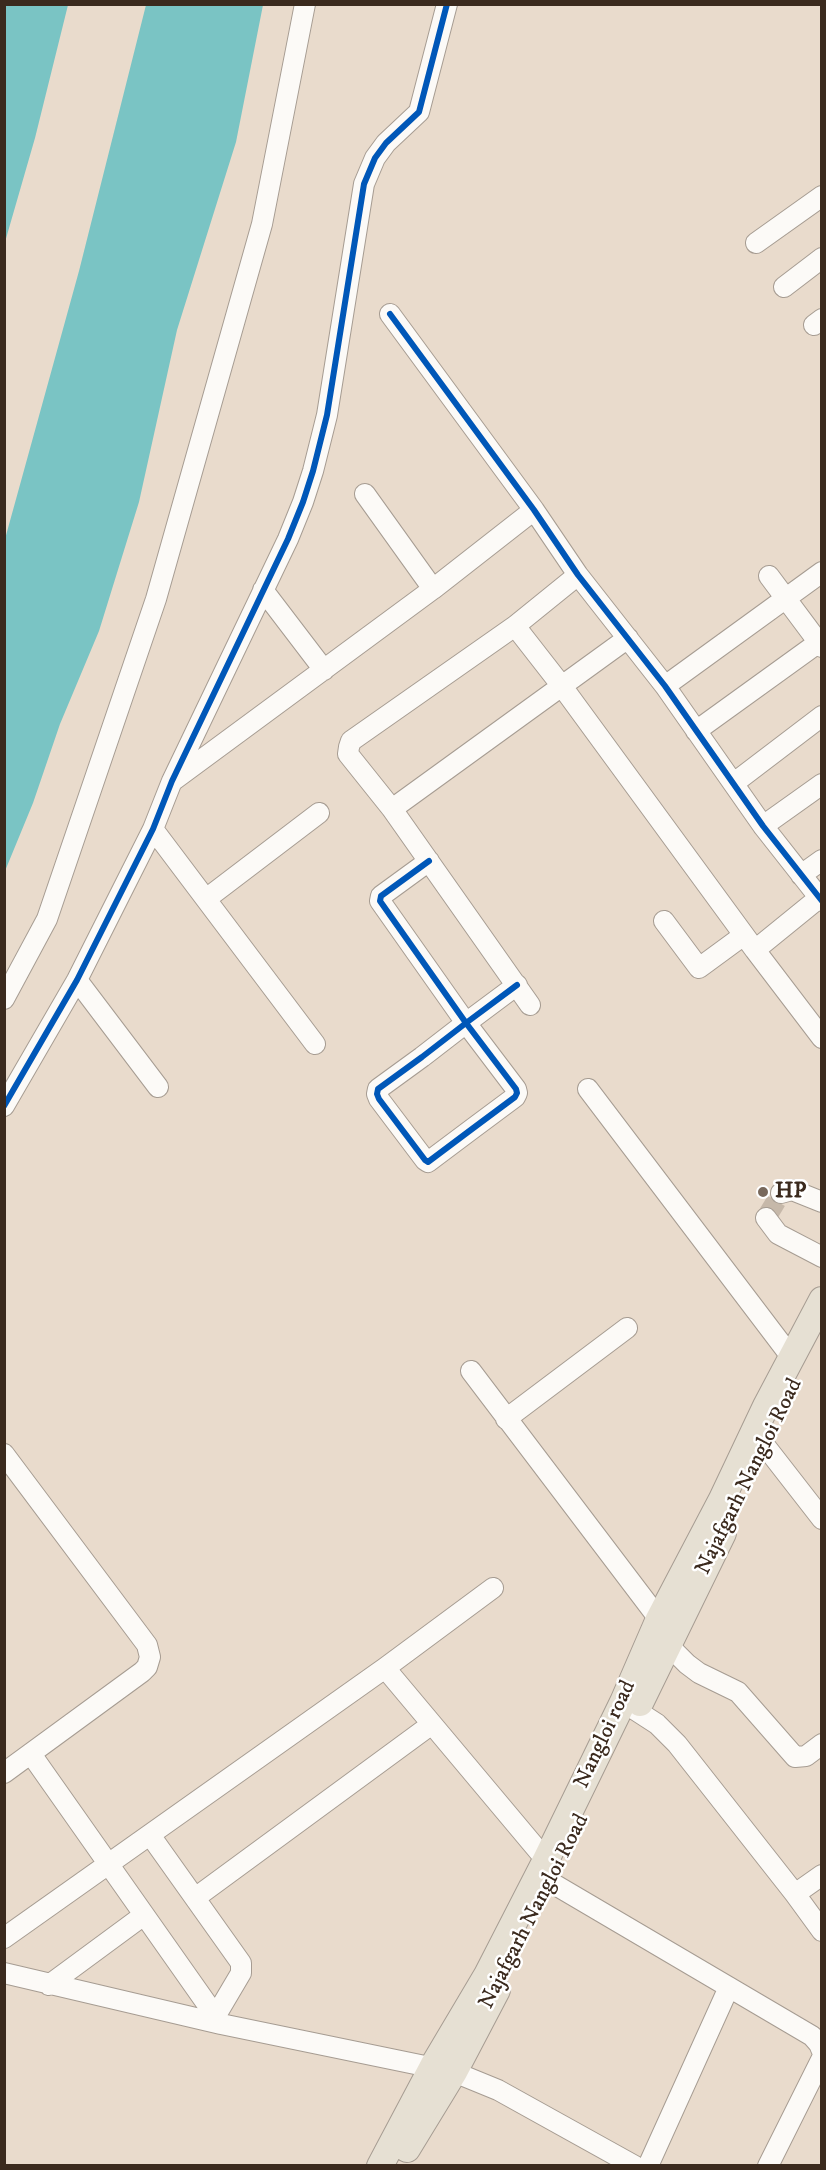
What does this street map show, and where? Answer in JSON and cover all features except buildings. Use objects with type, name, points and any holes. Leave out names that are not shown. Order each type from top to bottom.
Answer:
[{"type":"main road","name":"Nangloi road","points":[[630,1706],[658,1619],[722,1499],[766,1406],[822,1300]]},
{"type":"main road","name":"Najafgarh Nangloi Road","points":[[397,2166],[444,2069],[549,1872],[583,1816],[630,1706],[668,1645],[822,1331]]},
{"type":"main road","points":[[380,2166],[444,2069]]},
{"type":"street","points":[[4,999],[47,919],[156,599],[262,224],[305,4]]},
{"type":"street","points":[[4,1106],[77,980],[153,828],[172,781],[303,502],[327,415],[363,184],[375,158],[386,143],[419,112],[447,4]]},
{"type":"street","points":[[756,243],[822,196]]},
{"type":"street","points":[[784,286],[822,258]]},
{"type":"street","points":[[390,314],[534,510],[578,575],[664,686],[820,900],[750,943],[699,968],[664,921]]},
{"type":"street","points":[[364,494],[433,589]]},
{"type":"street","points":[[172,781],[433,589],[534,510]]},
{"type":"street","points":[[664,686],[822,572]]},
{"type":"street","points":[[530,1005],[392,809],[348,754],[351,741],[515,626],[578,575]]},
{"type":"street","points":[[696,731],[820,643],[785,600],[769,576]]},
{"type":"street","points":[[263,590],[324,670]]},
{"type":"street","points":[[515,626],[822,1038]]},
{"type":"street","points":[[392,809],[628,638]]},
{"type":"street","points":[[734,783],[822,716]]},
{"type":"street","points":[[764,826],[822,784]]},
{"type":"street","points":[[206,899],[319,813]]},
{"type":"street","points":[[153,828],[315,1044]]},
{"type":"street","points":[[801,875],[822,860]]},
{"type":"street","points":[[429,861],[381,896],[380,902],[466,1023],[517,1093],[515,1097],[428,1162],[376,1094],[378,1089],[466,1023],[517,985]]},
{"type":"street","points":[[77,980],[158,1087]]},
{"type":"street","points":[[588,1089],[792,1358]]},
{"type":"street","points":[[781,1193],[792,1190],[822,1202]]},
{"type":"street","points":[[766,1218],[778,1234],[822,1257]]},
{"type":"street","points":[[506,1419],[627,1328]]},
{"type":"street","points":[[471,1371],[658,1619]]},
{"type":"street","points":[[766,1447],[822,1519]]},
{"type":"street","points":[[4,1454],[150,1651],[148,1663],[142,1672],[4,1773]]},
{"type":"street","points":[[4,1938],[386,1668],[493,1588]]},
{"type":"street","points":[[668,1645],[699,1673],[738,1692],[795,1757],[806,1756],[822,1744]]},
{"type":"street","points":[[386,1668],[549,1872],[729,1987],[812,2036],[822,2051]]},
{"type":"street","points":[[630,1706],[657,1724],[677,1744],[822,1931]]},
{"type":"street","points":[[195,1898],[432,1724]]},
{"type":"street","points":[[31,1754],[218,2020]]},
{"type":"street","points":[[150,1835],[242,1966],[241,1973],[218,2020]]},
{"type":"street","points":[[795,1894],[822,1875]]},
{"type":"street","points":[[49,1985],[144,1915]]},
{"type":"street","points":[[4,1973],[49,1985],[444,2069],[498,2090],[635,2166]]},
{"type":"street","points":[[648,2166],[729,1987]]},
{"type":"street","points":[[768,2166],[822,2058]]},
{"type":"water","points":[[5,4],[68,5],[35,138],[5,242]]},
{"type":"water","points":[[146,5],[263,5],[236,142],[177,330],[139,502],[99,631],[60,724],[33,803],[5,871],[5,539],[79,271]]},
{"type":"tunnel","points":[[766,1218],[781,1193]]},
{"type":"cycle path","points":[[4,1106],[77,980],[153,829],[172,781],[288,539],[303,502],[327,415],[364,184],[375,158],[386,143],[419,112],[447,4]]},
{"type":"cycle path","points":[[390,314],[534,510],[578,575],[665,686],[763,826],[822,901]]},
{"type":"cycle path","points":[[429,861],[381,896],[380,901],[466,1023],[516,1089],[517,1093],[515,1097],[428,1162],[379,1099],[378,1089],[422,1057],[466,1023],[517,985]]},
{"type":"place","name":"HP","points":[[763,1192]]}]
